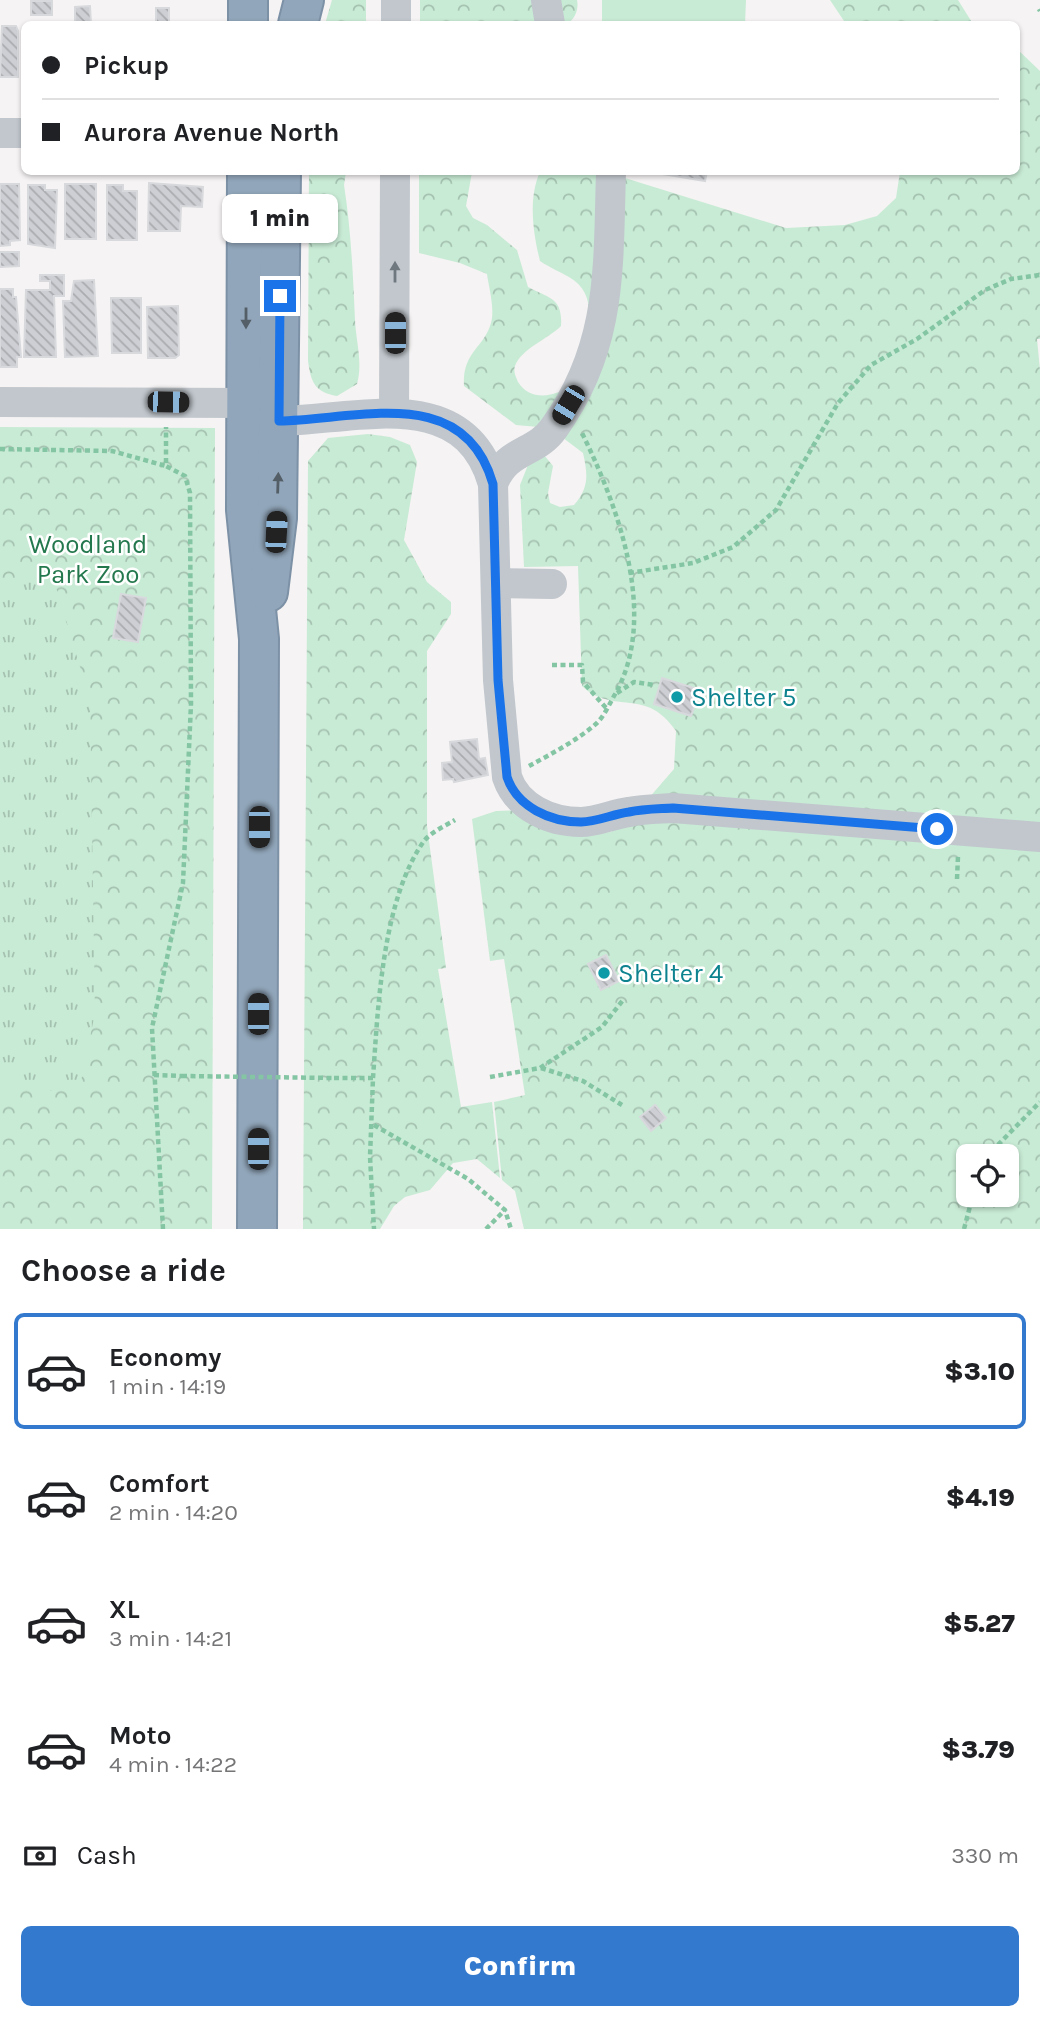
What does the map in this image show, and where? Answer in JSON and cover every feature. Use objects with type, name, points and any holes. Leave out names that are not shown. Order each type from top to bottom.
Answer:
[{"type":"highway","points":[[248,0],[248,21]]},
{"type":"highway","points":[[281,0],[281,21]]},
{"type":"highway","points":[[299,21],[304,0]]},
{"type":"highway","points":[[247,175],[246,510],[259,639],[257,1229]]},
{"type":"highway","points":[[259,639],[275,547],[281,175]]},
{"type":"street","points":[[396,0],[396,21]]},
{"type":"street","points":[[546,0],[550,21]]},
{"type":"street","points":[[0,133],[21,133]]},
{"type":"street","points":[[394,413],[396,175]]},
{"type":"street","points":[[493,484],[499,469],[508,458],[536,445],[553,430],[589,367],[608,290],[611,175]]},
{"type":"street","points":[[0,402],[246,403]]},
{"type":"street","points":[[279,421],[394,413],[424,416],[457,429],[469,438],[487,461],[493,484],[498,680],[507,777],[511,790],[527,806],[560,820],[583,822],[629,812],[673,808],[1040,837]]},
{"type":"street","points":[[496,583],[552,584]]},
{"type":"path","points":[[629,573],[694,563],[733,547],[776,510],[838,403],[871,365],[918,339],[985,290],[1011,279],[1040,275]]},
{"type":"path","points":[[507,777],[597,722],[616,693],[631,659],[635,629],[627,553],[607,491],[568,405]]},
{"type":"path","points":[[165,417],[166,466]]},
{"type":"path","points":[[0,449],[112,451],[166,466],[185,476],[190,493],[191,704],[183,883],[152,1028],[163,1229]]},
{"type":"path","points":[[552,665],[582,666],[583,682],[607,709]]},
{"type":"path","points":[[616,693],[634,682],[654,685]]},
{"type":"path","points":[[374,1229],[370,1157],[374,1125],[373,1078],[377,1009],[392,918],[425,840],[455,820]]},
{"type":"path","points":[[490,1077],[540,1068],[602,1027],[623,1000]]},
{"type":"path","points":[[540,1068],[583,1081],[622,1105]]},
{"type":"path","points":[[153,1075],[373,1078]]},
{"type":"path","points":[[999,1144],[1040,1102]]},
{"type":"path","points":[[374,1125],[468,1179],[505,1210],[511,1229]]},
{"type":"path","points":[[964,1229],[970,1207]]},
{"type":"path","points":[[486,1229],[505,1210]]},
{"type":"green space","points":[[332,0],[366,0],[366,21],[326,21]]},
{"type":"green space","points":[[420,0],[577,0],[571,21],[420,21]]},
{"type":"green space","points":[[602,0],[746,0],[745,21],[602,21]]},
{"type":"green space","points":[[830,0],[958,0],[971,21],[844,21]]},
{"type":"green space","points":[[1020,52],[1040,71],[1040,339],[1037,339],[1040,370],[1040,1229],[524,1229],[515,1191],[502,1180],[494,1102],[525,1095],[504,959],[490,961],[472,819],[496,811],[524,810],[569,835],[611,832],[648,799],[674,769],[676,731],[665,717],[653,709],[606,699],[594,695],[582,686],[578,566],[524,567],[520,485],[528,465],[544,455],[553,466],[548,493],[550,503],[560,507],[574,505],[585,487],[586,468],[583,453],[550,428],[516,425],[464,386],[466,365],[484,339],[491,323],[492,305],[487,274],[460,263],[419,253],[419,175],[471,175],[466,206],[473,218],[487,225],[517,250],[528,287],[557,304],[561,326],[523,354],[514,368],[518,382],[529,393],[536,395],[559,392],[572,384],[585,342],[589,312],[587,298],[581,287],[540,261],[533,216],[534,193],[539,175],[622,175],[786,228],[845,225],[877,216],[896,198],[900,175],[1020,175]]},
{"type":"green space","points":[[309,175],[346,175],[344,185],[359,352],[357,384],[337,396],[324,392],[315,385],[308,361]]},
{"type":"green space","points":[[0,427],[215,428],[212,1229],[0,1229],[0,1089],[79,1091],[95,1013],[90,700],[45,551],[0,597]]},
{"type":"green space","points":[[368,434],[390,437],[410,445],[417,462],[404,540],[427,582],[451,602],[451,614],[427,651],[427,826],[446,968],[438,969],[461,1107],[492,1102],[500,1178],[477,1159],[453,1163],[430,1190],[405,1197],[394,1206],[380,1229],[303,1229],[308,461],[328,438]]},
{"type":"green space","name":"Woodland Park Zoo","points":[[0,469],[126,471],[142,1063],[0,1229]]},
{"type":"building","points":[[31,1],[52,1],[52,15],[31,15]]},
{"type":"building","points":[[90,6],[91,21],[75,21],[75,7]]},
{"type":"building","points":[[156,8],[169,8],[169,21],[156,21]]},
{"type":"building","points":[[2,26],[16,26],[18,31],[18,77],[0,77]]},
{"type":"building","points":[[669,175],[706,175],[705,181]]},
{"type":"building","points":[[149,183],[203,187],[202,207],[181,206],[180,231],[148,231]]},
{"type":"building","points":[[0,184],[19,184],[20,240],[0,246]]},
{"type":"building","points":[[65,184],[96,184],[96,239],[65,239]]},
{"type":"building","points":[[28,185],[45,185],[45,190],[57,190],[55,248],[28,244]]},
{"type":"building","points":[[107,185],[123,185],[123,191],[137,191],[137,240],[107,240]]},
{"type":"building","points":[[0,252],[19,252],[19,266],[0,267]]},
{"type":"building","points":[[40,275],[64,275],[64,296],[54,296],[56,357],[24,357],[26,290],[50,290],[50,281],[40,281]]},
{"type":"building","points":[[94,280],[98,356],[65,357],[63,301],[71,301],[74,281]]},
{"type":"building","points":[[0,289],[13,289],[13,297],[16,297],[21,357],[17,357],[17,367],[0,367]]},
{"type":"building","points":[[111,298],[141,298],[141,353],[112,353]]},
{"type":"building","points":[[178,306],[179,355],[175,358],[148,358],[147,307]]},
{"type":"building","points":[[121,594],[146,598],[138,642],[113,638]]},
{"type":"building","name":"Shelter 5","points":[[662,678],[700,690],[691,716],[654,704]]},
{"type":"building","points":[[477,739],[479,759],[485,758],[488,775],[454,782],[453,779],[443,780],[442,763],[452,762],[450,742]]},
{"type":"building","name":"Shelter 4","points":[[606,955],[619,981],[601,990],[588,964]]},
{"type":"building","points":[[655,1105],[666,1118],[651,1131],[640,1117]]},
{"type":"place","name":"Shelter 5","points":[[677,697]]},
{"type":"place","name":"Shelter 4","points":[[604,973]]},
{"type":"route","points":[[280,296],[279,421],[394,413],[424,416],[457,429],[469,438],[487,461],[493,484],[498,680],[507,777],[511,790],[519,800],[560,820],[583,822],[629,812],[673,808],[937,829]]}]
